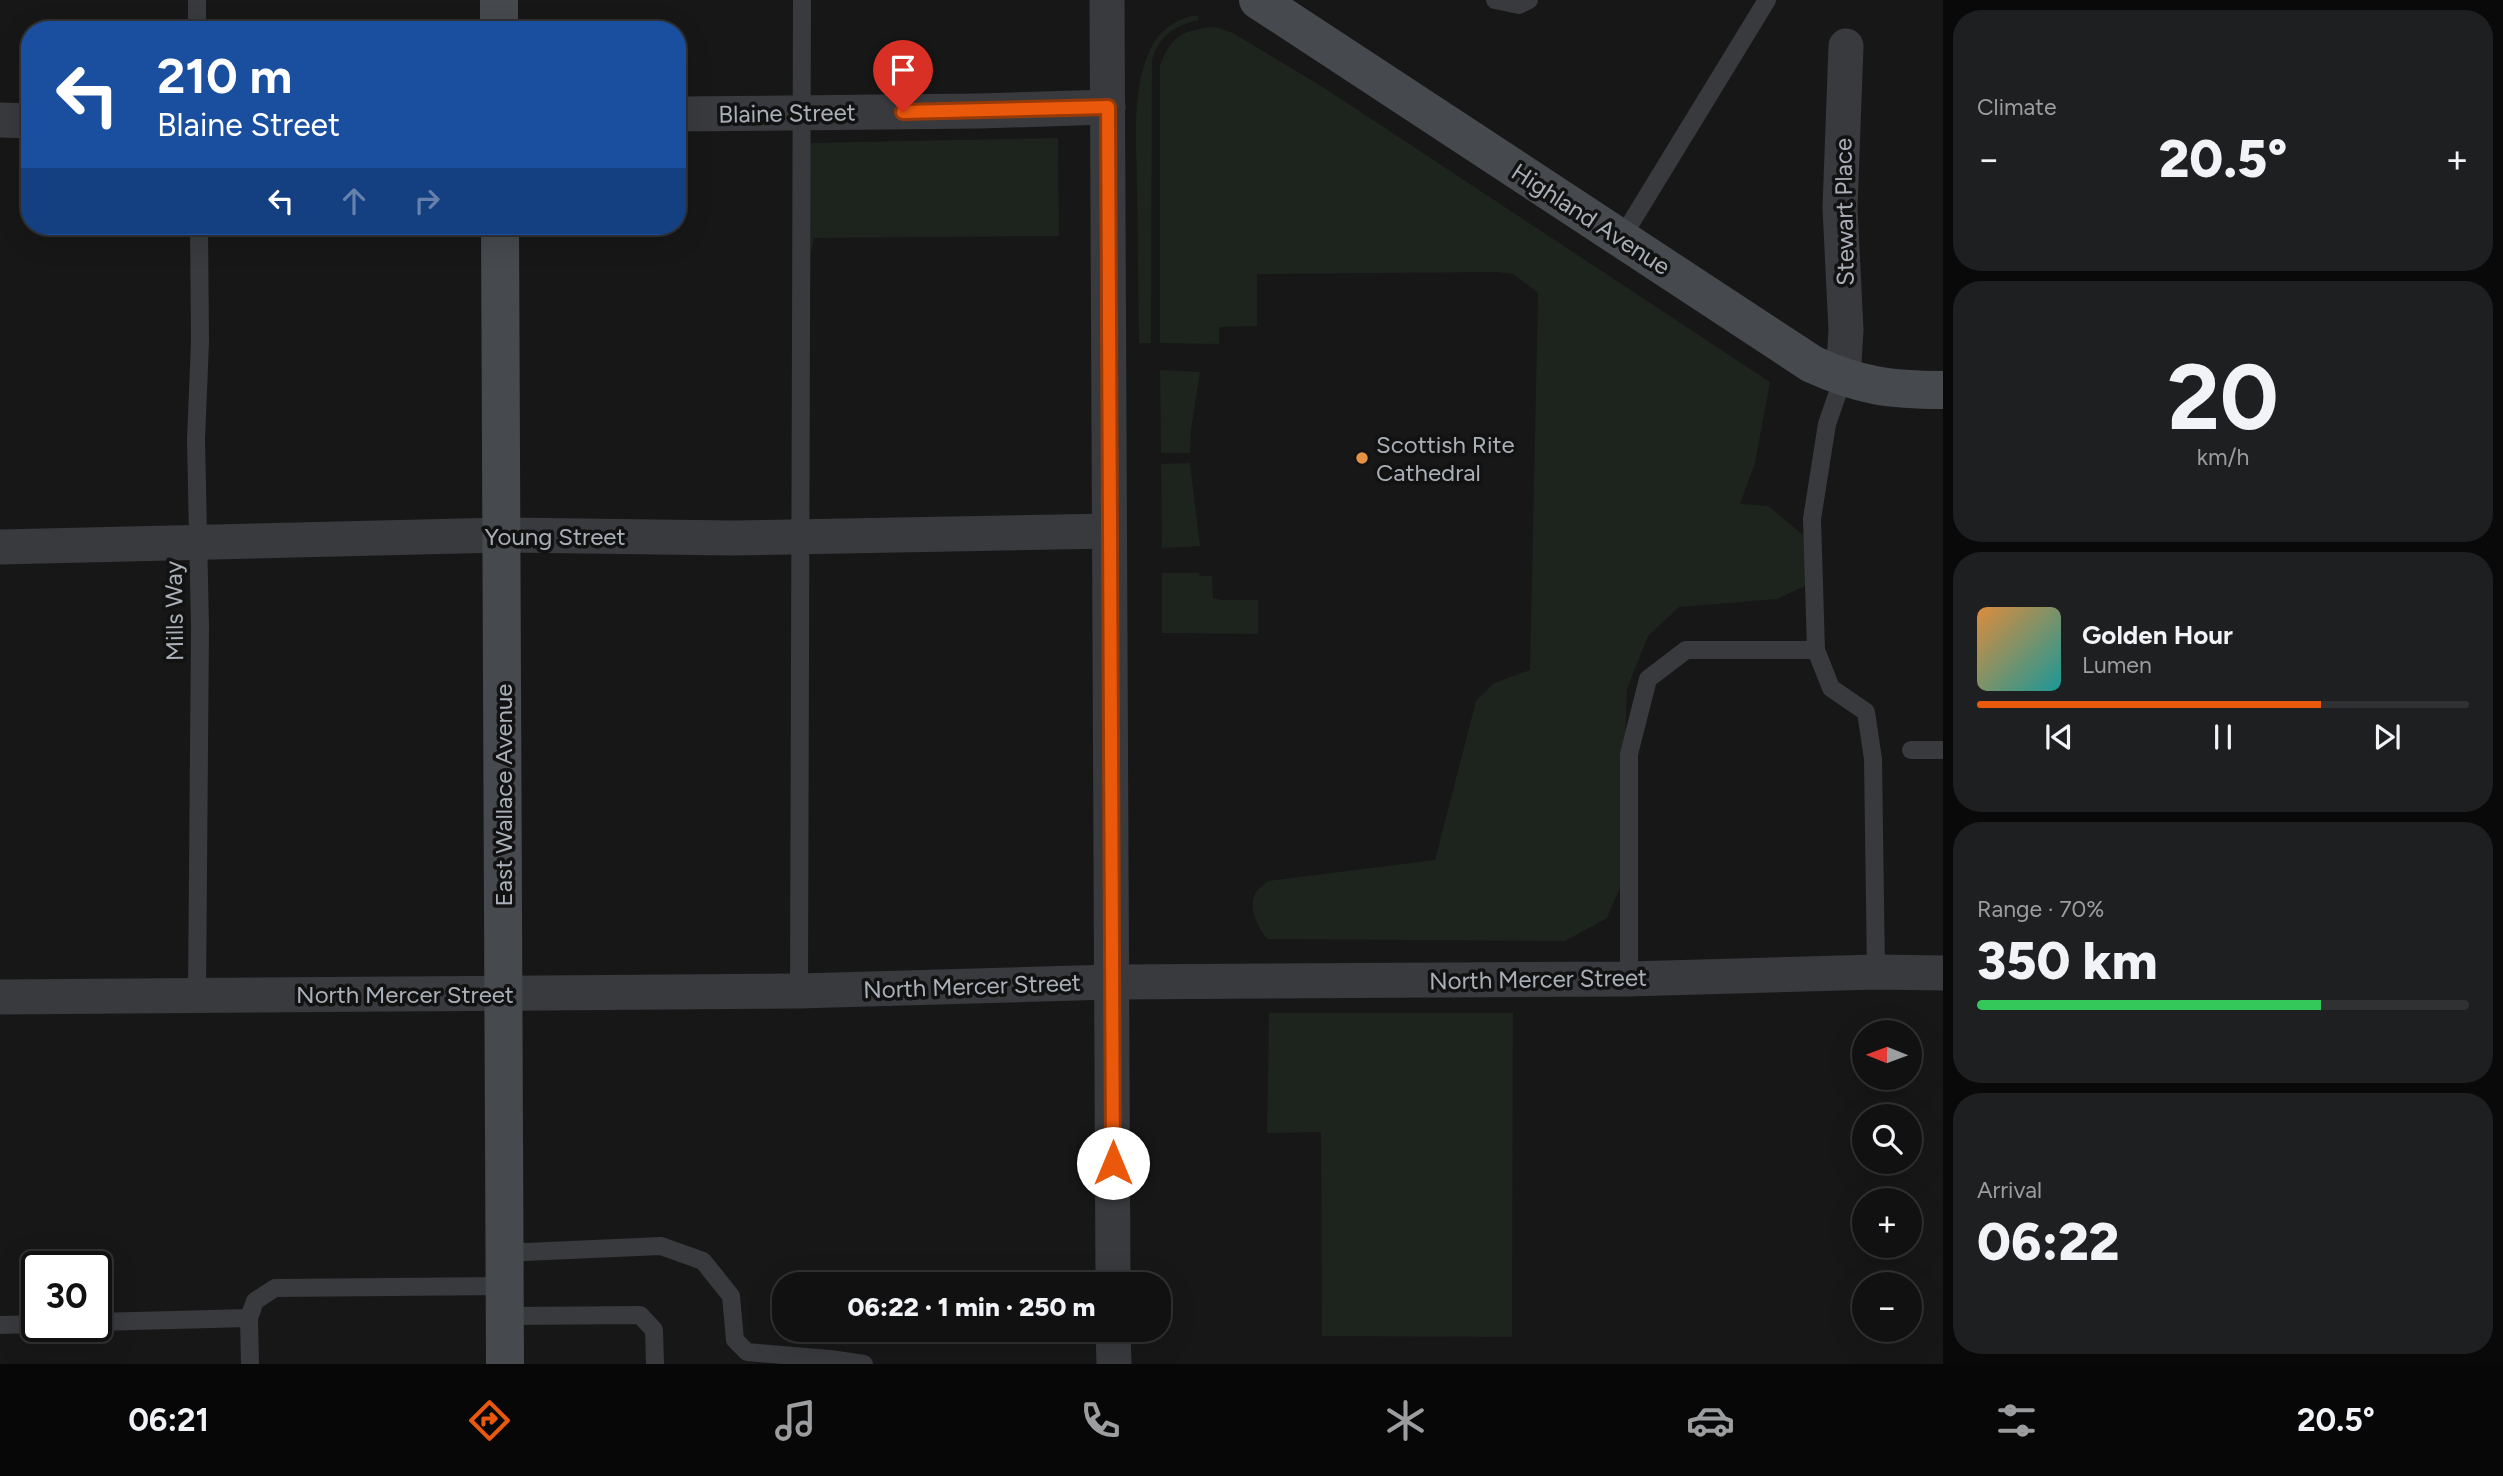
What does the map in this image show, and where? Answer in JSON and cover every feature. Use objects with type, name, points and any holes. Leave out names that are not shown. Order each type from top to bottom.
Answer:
[{"type":"street","points":[[499,0],[499,21]]},
{"type":"street","points":[[1107,0],[1113,1272]]},
{"type":"street","name":"Highland Avenue","points":[[1258,0],[1812,364],[1869,386],[1899,390],[1943,390]]},
{"type":"street","name":"Stewart Place","points":[[1843,378],[1846,330],[1840,208],[1846,47]]},
{"type":"street","name":"Blaine Street","points":[[686,114],[1108,107]]},
{"type":"street","points":[[0,120],[21,121]]},
{"type":"street","name":"East Wallace Avenue","points":[[500,235],[505,1364]]},
{"type":"street","name":"Young Street","points":[[0,547],[502,535],[800,537],[1110,531]]},
{"type":"street","name":"North Mercer Street","points":[[0,997],[799,991],[1112,982],[1629,979],[1876,972],[1943,973]]},
{"type":"street","points":[[1113,1342],[1114,1364]]},
{"type":"lane","points":[[197,0],[197,21]]},
{"type":"lane","points":[[799,991],[802,0]]},
{"type":"lane","points":[[1495,0],[1519,5],[1530,0]]},
{"type":"lane","points":[[1621,239],[1767,0]]},
{"type":"lane","name":"Mills Way","points":[[197,995],[200,627],[196,440],[200,342],[199,235]]},
{"type":"lane","points":[[1843,378],[1827,424],[1812,519],[1816,650],[1831,688],[1866,712],[1873,759],[1876,972]]},
{"type":"lane","points":[[1629,979],[1629,754],[1648,679],[1686,650],[1816,650]]},
{"type":"lane","points":[[1911,750],[1943,750]]},
{"type":"lane","points":[[505,1285],[661,1246],[703,1261],[731,1296],[735,1340],[747,1352],[864,1364]]},
{"type":"lane","points":[[250,1364],[249,1318],[255,1301],[275,1288],[505,1285],[640,1315],[654,1330],[655,1364]]},
{"type":"lane","points":[[112,1322],[249,1318]]},
{"type":"lane","points":[[0,1325],[21,1324]]},
{"type":"shaded area","points":[[1191,16],[1198,16],[1199,20],[1169,33],[1159,44],[1152,60],[1151,343],[1139,343],[1137,100],[1144,65],[1158,37],[1173,24]]},
{"type":"shaded area","points":[[1215,27],[1233,33],[1326,89],[1770,382],[1755,463],[1740,504],[1768,506],[1808,539],[1807,585],[1777,599],[1679,607],[1648,636],[1627,689],[1620,887],[1607,918],[1565,941],[1267,939],[1255,918],[1255,894],[1268,881],[1435,860],[1476,701],[1494,683],[1530,670],[1538,293],[1513,274],[1497,272],[1257,274],[1257,326],[1219,327],[1219,344],[1160,343],[1160,66],[1169,48],[1180,36],[1187,32]]},
{"type":"shaded area","points":[[1058,138],[1059,236],[814,238],[810,258],[809,143]]},
{"type":"shaded area","points":[[1160,370],[1200,372],[1190,453],[1161,453]]},
{"type":"shaded area","points":[[1190,463],[1200,546],[1162,548],[1161,464]]},
{"type":"shaded area","points":[[1162,573],[1199,573],[1200,576],[1212,576],[1213,598],[1258,600],[1258,634],[1162,633]]},
{"type":"shaded area","points":[[1269,1013],[1513,1013],[1512,1337],[1322,1336],[1321,1132],[1267,1133]]},
{"type":"place","name":"Scottish Rite Cathedral","points":[[1362,458]]},
{"type":"route","points":[[903,112],[1108,107],[1113,1163]]}]
